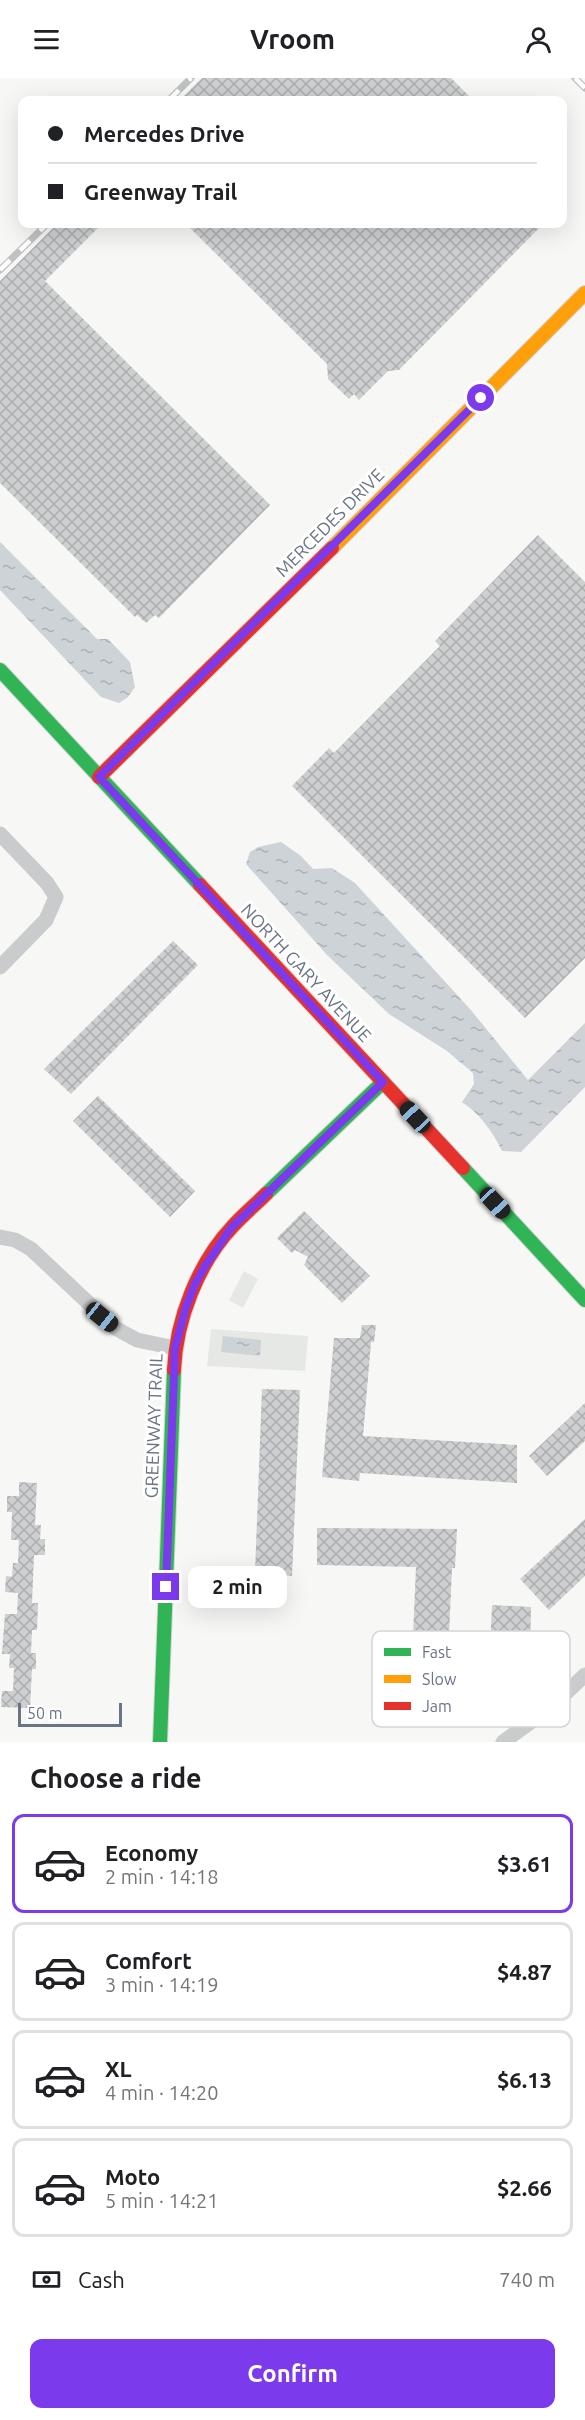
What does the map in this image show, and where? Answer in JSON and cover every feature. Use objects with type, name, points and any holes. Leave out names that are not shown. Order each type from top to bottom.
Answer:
[{"type":"street","name":"MERCEDES DRIVE","points":[[99,777],[585,294]]},
{"type":"street","name":"NORTH GARY AVENUE","points":[[0,670],[585,1300]]},
{"type":"street","points":[[0,834],[46,883],[56,897],[46,920],[0,967]]},
{"type":"street","name":"GREENWAY TRAIL","points":[[160,1742],[175,1348],[186,1307],[205,1266],[231,1228],[383,1082]]},
{"type":"street","points":[[0,1237],[15,1240],[31,1250],[115,1328],[137,1340],[175,1348]]},
{"type":"street","points":[[570,1690],[585,1676]]},
{"type":"street","points":[[503,1742],[524,1727]]},
{"type":"shaded area","points":[[244,1271],[258,1279],[243,1308],[229,1300]]},
{"type":"shaded area","points":[[211,1329],[308,1336],[305,1371],[207,1366]]},
{"type":"water","points":[[0,542],[97,639],[108,639],[130,662],[135,687],[128,697],[119,703],[101,697],[0,590]]},
{"type":"water","points":[[281,842],[301,856],[313,869],[332,868],[355,883],[470,1009],[528,1080],[585,1023],[585,1087],[521,1152],[502,1151],[485,1124],[462,1102],[474,1084],[473,1073],[447,1051],[389,1014],[327,955],[246,864],[250,852],[258,847]]},
{"type":"water","points":[[223,1336],[261,1340],[260,1356],[221,1352]]},
{"type":"building","points":[[202,78],[451,78],[469,96],[184,96]]},
{"type":"building","points":[[53,228],[98,228],[45,281],[270,505],[159,618],[155,615],[146,623],[137,615],[135,617],[0,483],[0,281]]},
{"type":"building","points":[[190,228],[539,228],[399,370],[388,371],[359,400],[354,394],[349,399],[328,379],[327,364]]},
{"type":"building","points":[[538,535],[585,582],[585,958],[525,1018],[292,786],[329,748],[334,753],[440,646],[435,641]]},
{"type":"building","points":[[173,941],[198,965],[71,1094],[44,1069]]},
{"type":"building","points":[[98,1096],[195,1191],[170,1217],[73,1121]]},
{"type":"building","points":[[304,1211],[370,1276],[342,1303],[304,1265],[308,1257],[295,1250],[292,1253],[277,1238]]},
{"type":"building","points":[[362,1325],[376,1325],[374,1342],[371,1342],[363,1436],[517,1445],[517,1483],[360,1473],[359,1481],[322,1477],[334,1338],[360,1338]]},
{"type":"building","points":[[262,1389],[300,1390],[292,1576],[255,1573]]},
{"type":"building","points":[[585,1403],[585,1441],[547,1476],[529,1456]]},
{"type":"building","points":[[19,1482],[37,1483],[35,1525],[41,1525],[40,1539],[45,1539],[45,1555],[34,1555],[32,1603],[38,1603],[37,1630],[32,1630],[31,1653],[36,1653],[36,1669],[32,1669],[30,1708],[1,1707],[2,1691],[13,1691],[14,1668],[9,1668],[10,1654],[2,1654],[5,1614],[17,1614],[18,1593],[5,1592],[6,1576],[12,1577],[13,1563],[18,1563],[19,1540],[11,1540],[12,1512],[7,1512],[7,1496],[19,1496]]},
{"type":"building","points":[[585,1519],[585,1576],[549,1610],[520,1579]]},
{"type":"building","points":[[317,1528],[457,1529],[455,1568],[452,1568],[449,1631],[413,1631],[416,1567],[317,1565]]},
{"type":"building","points":[[492,1605],[531,1607],[530,1631],[491,1631]]},
{"type":"railway","points":[[173,96],[191,78]]},
{"type":"railway","points":[[575,78],[585,88]]},
{"type":"railway","points":[[0,270],[43,228]]},
{"type":"traffic: fast","points":[[0,670],[200,885]]},
{"type":"traffic: fast","points":[[266,1194],[383,1082]]},
{"type":"traffic: fast","points":[[463,1168],[585,1300]]},
{"type":"traffic: fast","points":[[160,1742],[174,1370]]},
{"type":"traffic: slow","points":[[332,548],[585,293]]},
{"type":"traffic: jam","points":[[99,777],[332,548]]},
{"type":"traffic: jam","points":[[200,885],[463,1168]]},
{"type":"traffic: jam","points":[[174,1370],[184,1312],[199,1275],[220,1241],[266,1194]]},
{"type":"route","points":[[166,1587],[175,1348],[195,1284],[222,1239],[249,1208],[383,1082],[99,777],[481,398]]}]
